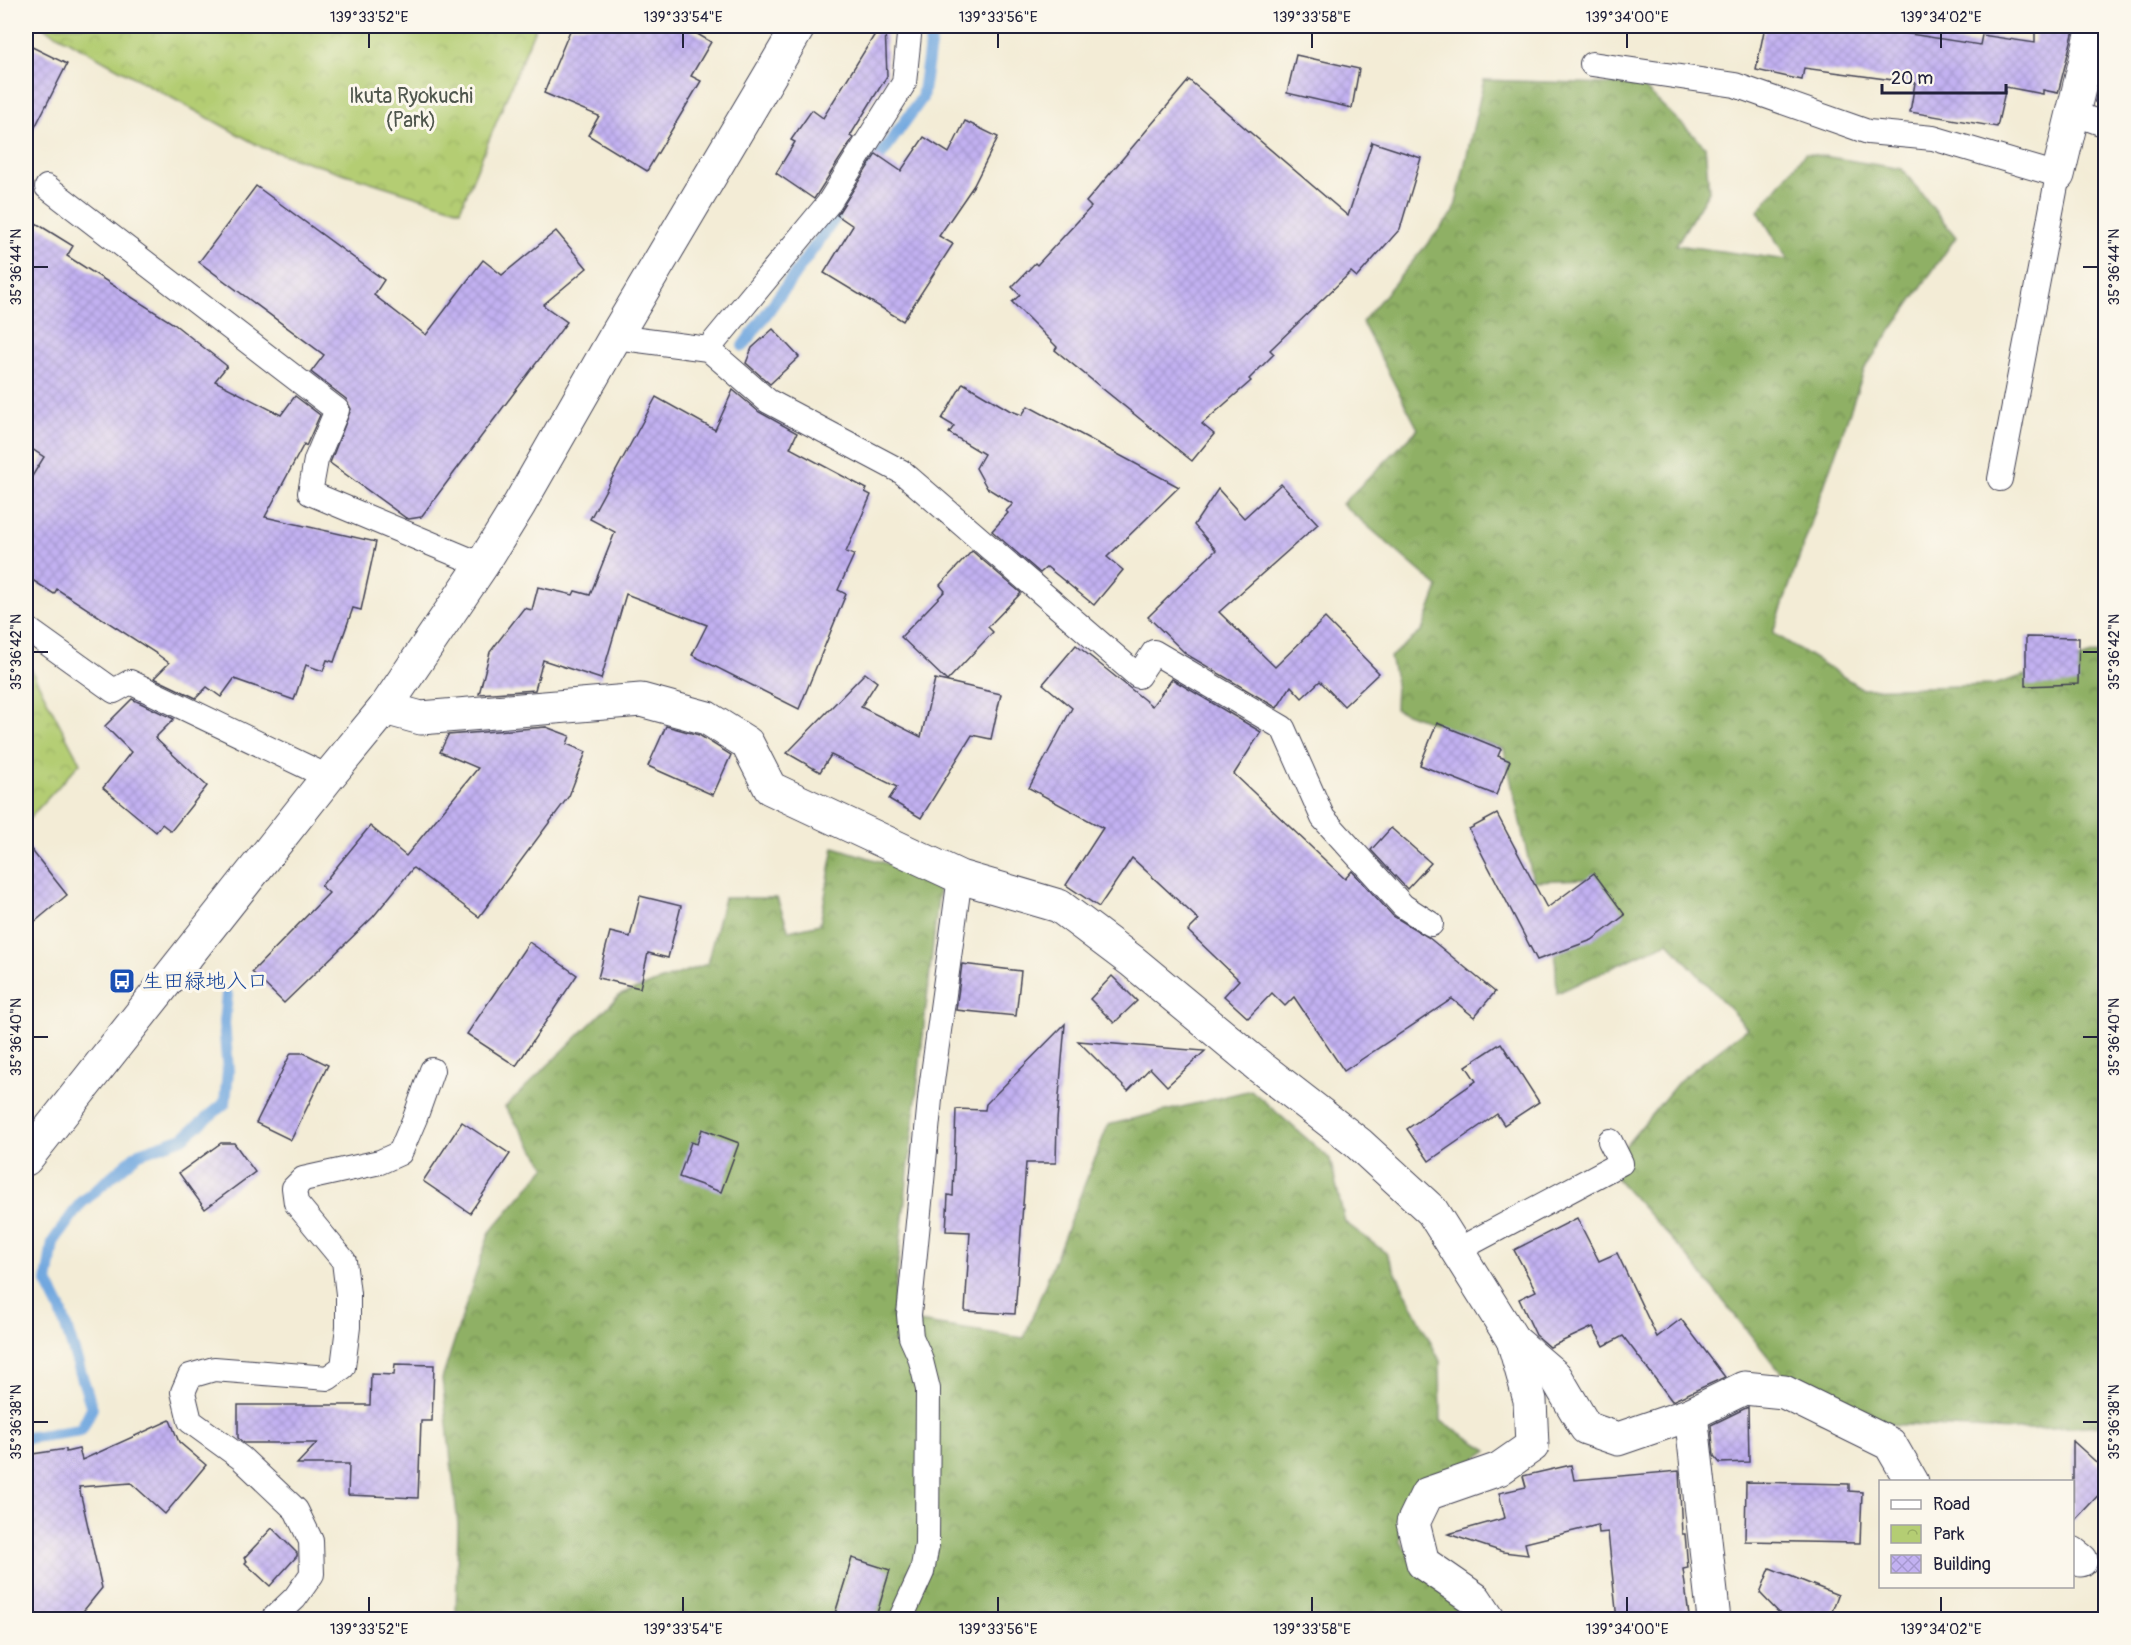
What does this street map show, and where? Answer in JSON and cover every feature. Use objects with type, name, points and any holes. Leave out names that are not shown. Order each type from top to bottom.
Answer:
[{"type":"street","points":[[26,1159],[385,708],[482,565],[519,505],[615,337],[799,26]]},
{"type":"street","points":[[2058,176],[2094,26]]},
{"type":"street","points":[[385,708],[421,718],[641,700],[707,718],[747,743],[770,788],[960,877],[1059,906],[1358,1143],[1432,1211],[1513,1340],[1556,1377],[1586,1428],[1618,1439],[1691,1414],[1744,1388],[1784,1392],[1890,1444],[1911,1480]]},
{"type":"street","points":[[1489,1620],[1475,1599],[1423,1563],[1413,1523],[1427,1494],[1499,1469],[1532,1446],[1530,1400],[1513,1340]]},
{"type":"street","points":[[1691,1414],[1714,1620]]},
{"type":"lane","points":[[708,349],[828,204],[898,93],[904,83],[910,26]]},
{"type":"lane","points":[[1592,64],[1735,85],[1868,132],[1934,138],[2058,176],[2000,479]]},
{"type":"lane","points":[[2073,113],[2106,125]]},
{"type":"lane","points":[[47,187],[337,411],[316,460],[310,493],[482,565]]},
{"type":"lane","points":[[615,337],[708,349],[768,401],[902,472],[1138,676],[1154,652],[1283,728],[1323,818],[1403,906],[1431,924]]},
{"type":"lane","points":[[26,628],[114,691],[130,682],[328,777]]},
{"type":"lane","points":[[900,1620],[922,1572],[927,1545],[928,1389],[920,1357],[911,1338],[909,1315],[931,1089],[960,877]]},
{"type":"lane","points":[[272,1620],[296,1598],[312,1574],[311,1541],[296,1510],[240,1458],[190,1421],[183,1392],[190,1376],[214,1369],[328,1378],[343,1367],[348,1327],[348,1294],[344,1261],[296,1203],[294,1188],[303,1179],[380,1162],[400,1153],[432,1070]]},
{"type":"lane","points":[[1456,1251],[1622,1163],[1610,1141]]},
{"type":"green space","name":"Ikuta Ryokuchi (Park)","points":[[41,26],[536,26],[460,210],[263,148]]},
{"type":"green space","points":[[1484,80],[1641,85],[1705,146],[1709,191],[1676,245],[1788,260],[1758,211],[1805,153],[1902,169],[1956,237],[1865,368],[1773,633],[1863,689],[1993,685],[2105,651],[2105,1425],[2013,1430],[1820,1421],[1687,1256],[1607,1168],[1680,1080],[1747,1028],[1668,942],[1557,993],[1555,953],[1612,913],[1586,879],[1533,881],[1504,749],[1395,709],[1396,683],[1390,657],[1422,631],[1438,587],[1342,504],[1418,429],[1362,322],[1454,212]]},
{"type":"green space","points":[[26,660],[80,763],[26,822]]},
{"type":"green space","points":[[834,847],[940,880],[892,1318],[1024,1338],[1108,1125],[1251,1090],[1330,1159],[1345,1222],[1386,1253],[1440,1361],[1441,1421],[1488,1450],[1402,1510],[1400,1541],[1419,1568],[1480,1619],[456,1619],[458,1525],[442,1379],[489,1233],[546,1167],[505,1107],[620,995],[707,964],[724,898],[777,898],[789,931],[820,924]]},
{"type":"building","points":[[572,26],[684,26],[711,42],[691,76],[701,81],[647,171],[588,135],[599,116],[544,93]]},
{"type":"building","points":[[880,26],[885,26],[887,76],[850,136],[853,138],[814,199],[776,173],[795,142],[791,140],[812,110],[823,118]]},
{"type":"building","points":[[1765,26],[1859,26],[1980,45],[1982,35],[2035,43],[2035,26],[2075,26],[2058,93],[2043,90],[2043,94],[2006,87],[1997,127],[1910,112],[1915,83],[1804,68],[1802,80],[1756,70]]},
{"type":"building","points":[[26,44],[67,64],[26,145]]},
{"type":"building","points":[[1296,55],[1359,69],[1352,108],[1287,93]]},
{"type":"building","points":[[2106,58],[2106,104],[2095,102]]},
{"type":"building","points":[[1189,80],[1348,216],[1372,142],[1421,158],[1400,229],[1357,277],[1351,272],[1270,350],[1274,354],[1249,379],[1251,381],[1202,424],[1214,434],[1192,461],[1055,350],[1057,347],[1012,302],[1020,295],[1012,287],[1035,263],[1037,265],[1091,207],[1086,202]]},
{"type":"building","points":[[965,121],[998,137],[974,185],[939,236],[953,244],[903,321],[824,273],[853,226],[837,215],[876,154],[901,171],[924,137],[949,153]]},
{"type":"building","points":[[256,186],[384,280],[374,295],[426,335],[483,260],[502,275],[556,231],[587,268],[543,305],[567,322],[421,517],[406,518],[330,463],[351,409],[346,399],[311,372],[324,355],[199,262]]},
{"type":"building","points":[[26,217],[73,246],[67,256],[174,324],[227,366],[215,381],[281,415],[295,396],[320,415],[306,446],[304,444],[265,517],[376,542],[361,610],[353,608],[334,662],[327,660],[323,671],[306,665],[294,700],[234,679],[221,697],[207,687],[196,698],[154,678],[169,663],[157,654],[57,589],[54,594],[26,576],[26,486],[44,457],[26,445]]},
{"type":"building","points":[[773,329],[799,357],[770,384],[746,363],[752,348]]},
{"type":"building","points":[[963,383],[1009,410],[1022,415],[1028,406],[1179,487],[1107,557],[1123,570],[1094,605],[1047,567],[1040,573],[992,531],[1013,504],[987,488],[976,468],[984,454],[949,433],[954,426],[942,419]]},
{"type":"building","points":[[733,390],[759,412],[797,433],[790,448],[867,489],[865,492],[871,495],[846,552],[854,555],[838,590],[846,594],[799,709],[692,655],[707,625],[626,594],[601,679],[543,660],[535,690],[479,694],[490,652],[524,608],[532,610],[538,587],[573,595],[575,591],[590,595],[615,532],[590,519],[656,397],[715,430]]},
{"type":"building","points":[[1281,484],[1318,524],[1219,612],[1275,667],[1325,618],[1379,673],[1344,706],[1320,681],[1302,698],[1291,686],[1277,708],[1186,654],[1148,617],[1216,550],[1194,525],[1218,489],[1244,518]]},
{"type":"building","points":[[972,551],[1021,593],[988,627],[993,632],[947,681],[901,637],[945,591],[940,585]]},
{"type":"building","points":[[2026,637],[2079,638],[2078,684],[2026,686]]},
{"type":"building","points":[[1076,645],[1152,706],[1172,679],[1261,732],[1234,774],[1345,879],[1352,871],[1393,916],[1428,937],[1495,992],[1474,1017],[1452,999],[1344,1071],[1294,997],[1285,1006],[1272,993],[1248,1018],[1224,996],[1239,980],[1188,931],[1199,920],[1132,858],[1099,907],[1066,885],[1103,828],[1029,788],[1072,708],[1043,684]]},
{"type":"building","points":[[865,673],[877,682],[861,707],[921,737],[935,679],[1001,694],[991,739],[972,735],[921,818],[889,799],[897,787],[831,755],[820,772],[787,753]]},
{"type":"building","points":[[132,699],[174,719],[155,738],[207,786],[171,831],[162,824],[156,832],[103,788],[131,752],[105,726]]},
{"type":"building","points":[[1437,723],[1501,749],[1498,756],[1510,761],[1496,795],[1420,765]]},
{"type":"building","points":[[666,726],[699,735],[731,755],[713,795],[648,766]]},
{"type":"building","points":[[546,727],[570,736],[567,744],[586,752],[569,796],[479,917],[413,868],[373,917],[284,1003],[252,972],[329,893],[321,886],[370,826],[406,856],[478,768],[440,752],[448,735]]},
{"type":"building","points":[[1497,814],[1547,908],[1594,873],[1625,915],[1592,940],[1537,960],[1469,829]]},
{"type":"building","points":[[1391,828],[1431,863],[1407,889],[1371,850]]},
{"type":"building","points":[[26,843],[67,895],[26,929]]},
{"type":"building","points":[[640,896],[681,906],[668,958],[648,953],[640,988],[598,978],[610,932],[630,937]]},
{"type":"building","points":[[529,942],[577,975],[516,1066],[467,1034]]},
{"type":"building","points":[[962,964],[1021,971],[1016,1016],[956,1010]]},
{"type":"building","points":[[1112,976],[1137,1001],[1114,1023],[1090,999]]},
{"type":"building","points":[[1065,1024],[1056,1163],[1026,1163],[1015,1314],[965,1311],[970,1232],[946,1231],[948,1195],[953,1196],[956,1109],[985,1110],[986,1104]]},
{"type":"building","points":[[1078,1041],[1205,1051],[1167,1086],[1150,1068],[1128,1091]]},
{"type":"building","points":[[1501,1043],[1539,1102],[1504,1125],[1497,1114],[1429,1161],[1407,1129],[1476,1081],[1466,1066]]},
{"type":"building","points":[[291,1053],[304,1053],[328,1065],[291,1140],[256,1123]]},
{"type":"building","points":[[462,1122],[510,1154],[470,1213],[423,1181]]},
{"type":"building","points":[[702,1129],[739,1143],[721,1192],[679,1177],[691,1142],[697,1144]]},
{"type":"building","points":[[221,1143],[234,1143],[255,1172],[205,1209],[179,1173]]},
{"type":"building","points":[[1577,1218],[1599,1261],[1617,1253],[1657,1337],[1681,1319],[1725,1377],[1672,1401],[1623,1336],[1604,1346],[1593,1327],[1550,1347],[1536,1335],[1519,1299],[1536,1291],[1514,1250]]},
{"type":"building","points":[[395,1364],[434,1365],[432,1421],[421,1421],[418,1498],[348,1495],[349,1464],[297,1464],[317,1443],[244,1443],[238,1438],[238,1405],[370,1405],[371,1374],[394,1375]]},
{"type":"building","points":[[1748,1407],[1749,1462],[1720,1463],[1714,1456],[1711,1425]]},
{"type":"building","points":[[170,1420],[179,1442],[206,1465],[165,1514],[131,1483],[79,1487],[102,1588],[76,1620],[26,1620],[26,1455],[79,1449],[82,1460]]},
{"type":"building","points":[[2073,1441],[2106,1471],[2106,1487],[2074,1521],[2074,1480]]},
{"type":"building","points":[[1571,1465],[1574,1480],[1679,1471],[1682,1534],[1685,1534],[1688,1568],[1683,1569],[1689,1616],[1617,1620],[1608,1532],[1599,1533],[1598,1525],[1525,1543],[1528,1555],[1503,1552],[1448,1534],[1505,1518],[1499,1493],[1526,1487],[1523,1476]]},
{"type":"building","points":[[1746,1482],[1849,1484],[1849,1491],[1862,1492],[1860,1543],[1745,1541]]},
{"type":"building","points":[[272,1528],[297,1553],[297,1556],[270,1586],[245,1563],[247,1561],[244,1558]]},
{"type":"building","points":[[852,1558],[890,1570],[875,1620],[833,1620]]},
{"type":"building","points":[[1770,1568],[1838,1595],[1829,1620],[1786,1620],[1760,1593]]},
{"type":"waterway","points":[[870,170],[922,98],[933,26]]},
{"type":"waterway","points":[[743,346],[846,203]]},
{"type":"waterway","points":[[26,1438],[81,1430],[92,1408],[60,1308],[47,1282],[53,1242],[80,1204],[139,1153],[183,1138],[225,1103],[228,1071],[224,1023],[227,995]]},
{"type":"place","name":"生田緑地入口","points":[[122,981]]}]
